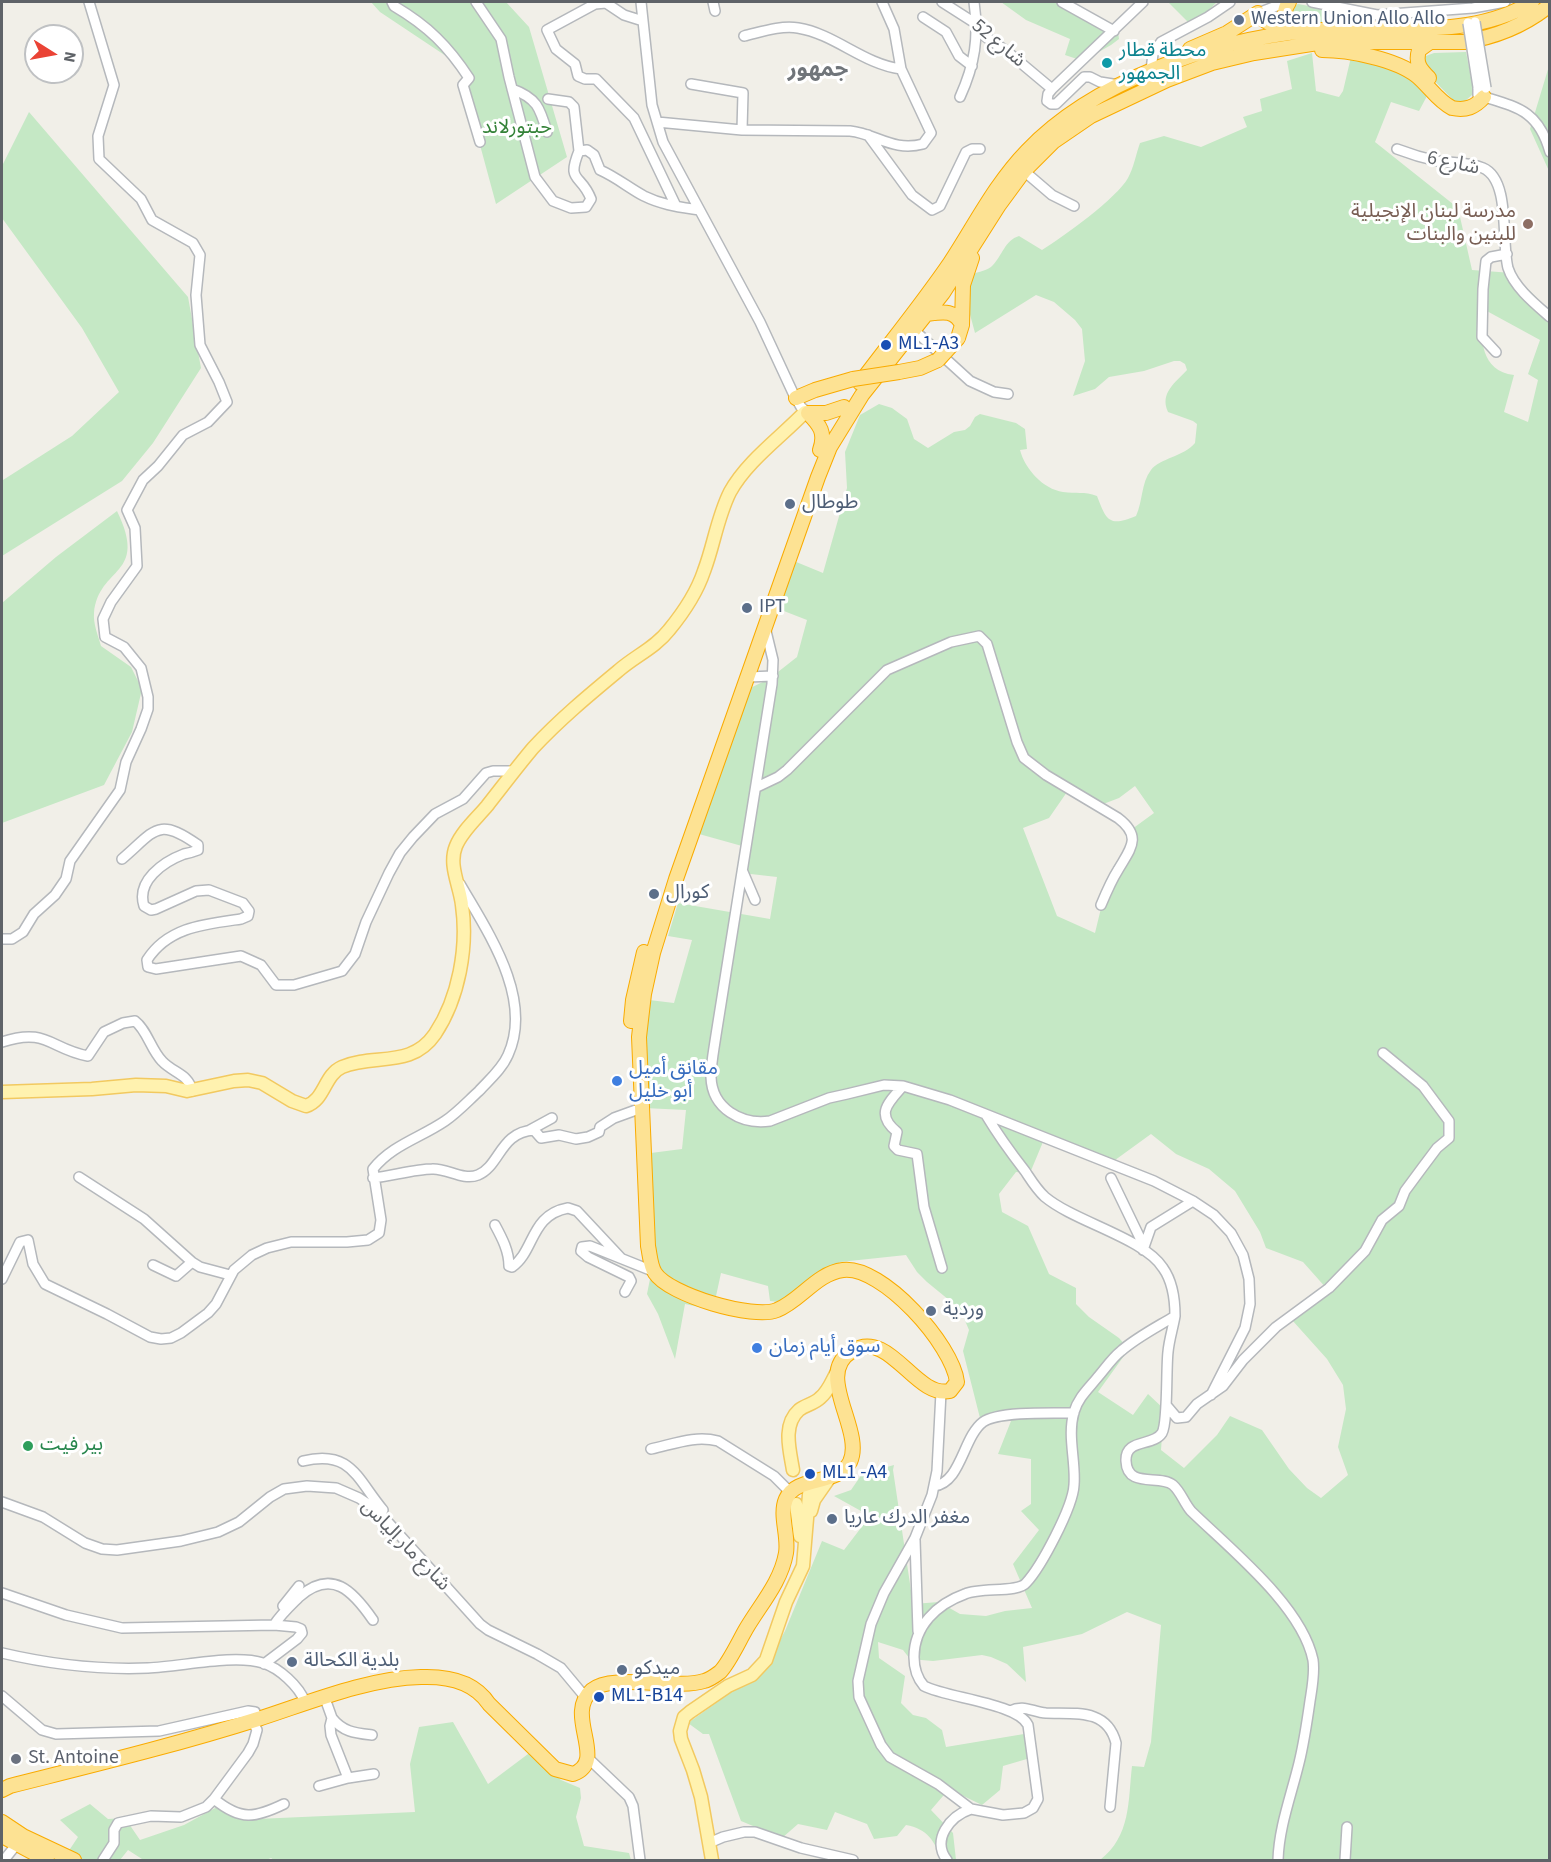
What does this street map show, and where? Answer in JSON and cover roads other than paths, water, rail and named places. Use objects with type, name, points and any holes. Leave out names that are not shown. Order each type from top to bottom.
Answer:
[{"type":"highway","points":[[1288,2],[1285,16],[1289,22],[1299,26]]},
{"type":"highway","points":[[1157,68],[1257,39],[1305,31],[1453,27],[1491,21],[1532,2]]},
{"type":"highway","points":[[651,1271],[640,1082],[640,1017],[653,953],[676,879],[765,624],[830,447],[862,394],[927,314],[1024,171],[1053,142],[1091,116],[1167,80],[1212,63],[1254,53],[1324,42],[1424,46],[1464,42],[1497,35],[1522,24],[1550,5]]},
{"type":"highway","points":[[820,450],[861,381],[919,306],[994,193],[1017,162],[1058,123],[1095,100],[1189,49],[1227,33],[1256,7],[1262,20],[1269,24],[1347,29]]},
{"type":"highway","points":[[1389,61],[1424,46]]},
{"type":"highway","points":[[1424,46],[1417,58],[1420,69],[1450,100],[1458,104],[1466,103],[1482,92]]},
{"type":"highway","points":[[1254,53],[1272,55],[1330,50],[1389,61],[1416,75],[1452,108],[1469,108],[1478,104],[1482,92]]},
{"type":"highway","points":[[796,398],[814,390],[853,379],[920,368],[938,360],[960,332],[962,293],[973,247]]},
{"type":"highway","points":[[927,314],[952,313],[958,318],[960,332]]},
{"type":"highway","points":[[807,412],[826,413],[844,407]]},
{"type":"highway","points":[[2,1801],[9,1796],[42,1785],[256,1723],[306,1702],[388,1681],[431,1677],[459,1680],[474,1687],[555,1768],[573,1774],[581,1770],[588,1758],[581,1714],[586,1698],[595,1688],[602,1685],[626,1683],[705,1681],[720,1671],[783,1567],[787,1542],[784,1504],[810,1483],[842,1472],[850,1462],[853,1438],[838,1386],[838,1369],[850,1352],[861,1347],[872,1347],[884,1351],[932,1389],[941,1392],[953,1389],[957,1382],[954,1368],[927,1327],[891,1288],[863,1272],[846,1269],[831,1273],[787,1305],[765,1314],[732,1309],[670,1292],[657,1284],[644,1256],[631,1016],[637,981],[645,948],[823,441],[823,431],[807,412]]},
{"type":"highway","points":[[2,1790],[396,1684],[425,1682],[458,1688],[489,1704]]},
{"type":"highway","points":[[2,1821],[23,1836],[74,1860]]},
{"type":"highway","points":[[2,1836],[47,1860]]},
{"type":"main road","points":[[2,1092],[136,1085],[166,1086],[192,1091],[248,1080],[262,1083],[292,1101],[306,1106],[317,1100],[327,1080],[336,1070],[351,1064],[401,1057],[426,1044],[441,1023],[458,978],[463,924],[462,904],[453,860],[459,840],[514,771],[561,720],[624,666],[658,642],[669,630],[700,582],[716,527],[731,490],[744,472],[807,412]]},
{"type":"main road","points":[[793,1470],[788,1439],[789,1424],[799,1410],[820,1399],[834,1382],[838,1369]]},
{"type":"main road","points":[[820,1399],[842,1402]]},
{"type":"main road","points":[[785,1608],[789,1607],[808,1565],[813,1502],[830,1477]]},
{"type":"main road","points":[[712,1860],[693,1770],[680,1731],[684,1717],[728,1686],[752,1675],[766,1660],[804,1560],[810,1483]]},
{"type":"main road","points":[[785,1608],[787,1590],[800,1553],[793,1498]]},
{"type":"street","points":[[2,939],[7,940],[19,935],[34,914],[55,896],[66,879],[70,861],[120,790],[126,762],[148,709],[148,697],[141,668],[124,647],[105,637],[103,619],[115,596],[137,566],[135,528],[127,510],[143,480],[158,466],[183,435],[208,422],[227,402],[200,345],[196,295],[200,255],[193,243],[152,220],[141,199],[99,159],[98,136],[114,85],[89,2]]},
{"type":"street","points":[[392,2],[394,6],[421,22],[453,54],[469,78],[463,85],[480,142]]},
{"type":"street","points":[[476,2],[501,39],[536,177],[553,201],[571,208],[586,207],[591,199],[588,191],[573,175],[573,166],[579,151],[574,107],[569,102],[548,99]]},
{"type":"street","points":[[641,2],[651,105],[663,142],[760,322],[796,398],[807,412]]},
{"type":"street","points":[[657,122],[742,130],[837,130],[868,135],[902,147],[923,144],[931,134],[901,69],[894,29],[882,2]]},
{"type":"street","name":"شارع 52","points":[[942,2],[978,25],[986,37],[1009,52],[1052,89],[1047,101],[1052,104],[1060,100],[1082,78],[1090,77],[1100,82]]},
{"type":"street","points":[[960,97],[972,66],[978,25],[974,2]]},
{"type":"street","points":[[1062,2],[1078,6],[1114,31]]},
{"type":"street","points":[[1052,89],[1143,2]]},
{"type":"street","points":[[1157,68],[1153,54],[1161,42],[1208,17],[1230,2]]},
{"type":"street","points":[[1256,7],[1288,2]]},
{"type":"street","points":[[1312,2],[1377,15],[1470,8],[1505,2]]},
{"type":"street","points":[[643,21],[624,15],[606,3],[595,4],[547,30],[556,49],[575,64],[578,76],[585,79],[596,79],[634,118],[676,206]]},
{"type":"street","points":[[1470,8],[1482,92],[1525,113],[1546,129],[1550,152]]},
{"type":"street","points":[[923,17],[946,32],[959,56],[972,66]]},
{"type":"street","points":[[744,36],[776,29],[799,28],[833,42],[871,62],[888,68],[901,69]]},
{"type":"street","points":[[1095,100],[1100,82],[1120,86]]},
{"type":"street","points":[[691,84],[743,93],[742,130]]},
{"type":"street","points":[[512,89],[526,94],[540,107],[547,132]]},
{"type":"street","points":[[868,135],[912,195],[932,210],[940,206],[966,152],[980,149]]},
{"type":"street","name":"شارع 6","points":[[1397,149],[1437,160],[1473,165],[1492,174],[1502,203],[1509,268],[1516,282],[1550,317]]},
{"type":"street","points":[[579,151],[587,150],[594,155],[600,170],[645,197],[663,204],[699,210]]},
{"type":"street","points":[[1024,171],[1052,195],[1074,206]]},
{"type":"street","points":[[1496,352],[1482,338],[1482,289],[1486,261],[1491,257],[1507,254]]},
{"type":"street","points":[[914,330],[970,381],[994,392],[1008,394]]},
{"type":"street","points":[[765,624],[773,676],[713,1052],[711,1078],[716,1096],[727,1111],[743,1120],[761,1123],[847,1094],[885,1085],[903,1086],[933,1094],[1154,1181],[1193,1201],[1214,1215],[1231,1233],[1243,1255],[1249,1279],[1250,1304],[1245,1328],[1210,1395]]},
{"type":"street","points":[[757,787],[782,774],[887,670],[951,642],[979,636],[987,644],[1024,758],[1046,775],[1118,818],[1129,826],[1132,832],[1130,851],[1116,872],[1101,905]]},
{"type":"street","points":[[748,677],[773,676]]},
{"type":"street","points":[[122,859],[156,830],[165,828],[174,830],[198,845],[198,850],[171,860],[154,873],[142,893],[144,906],[151,910],[156,909],[196,891],[209,890],[243,903],[249,911],[248,916],[241,919],[188,928],[175,933],[150,955],[147,960],[148,967],[156,969],[241,956],[261,965],[276,985],[294,985],[342,971],[353,958],[366,922],[392,867],[426,822],[435,814],[463,799],[486,773],[514,771]]},
{"type":"street","points":[[743,871],[755,900]]},
{"type":"street","points":[[2,1279],[20,1242],[28,1240],[33,1264],[45,1284],[150,1337],[171,1338],[208,1314],[216,1304],[230,1275],[245,1260],[276,1245],[291,1242],[356,1242],[372,1238],[379,1233],[381,1225],[373,1169],[384,1155],[447,1120],[505,1061],[512,1042],[515,1026],[511,986],[496,948],[456,877]]},
{"type":"street","points":[[2,1042],[22,1036],[32,1036],[88,1056],[106,1030],[135,1021],[159,1058],[187,1079],[192,1091]]},
{"type":"street","points":[[1166,1405],[1175,1416],[1183,1418],[1197,1404],[1223,1386],[1243,1360],[1276,1327],[1329,1288],[1365,1251],[1380,1223],[1399,1206],[1405,1191],[1437,1148],[1449,1138],[1449,1121],[1423,1086],[1383,1053]]},
{"type":"street","points":[[903,1086],[887,1102],[885,1110],[888,1125],[897,1132],[894,1146],[898,1150],[917,1154],[924,1207],[942,1268]]},
{"type":"street","points":[[530,1130],[536,1132],[541,1138],[559,1135],[576,1139],[588,1137],[608,1122],[636,1110]]},
{"type":"street","points":[[986,1115],[1002,1141],[1042,1195],[1060,1208],[1143,1250],[1159,1262],[1169,1279],[1174,1295],[1175,1316],[1168,1350],[1163,1432],[1158,1437],[1134,1445],[1128,1452],[1126,1462],[1128,1470],[1134,1477],[1147,1481],[1164,1480],[1176,1488],[1189,1508],[1257,1572],[1303,1633],[1313,1662],[1309,1709],[1300,1760],[1278,1840],[1278,1860]]},
{"type":"street","points":[[373,1178],[434,1168],[467,1176],[478,1175],[490,1166],[506,1143],[515,1136],[552,1118]]},
{"type":"street","points":[[79,1177],[144,1219],[192,1262],[200,1267],[230,1275]]},
{"type":"street","points":[[1111,1178],[1140,1238],[1143,1250]]},
{"type":"street","points":[[1143,1250],[1151,1227],[1193,1201]]},
{"type":"street","points":[[495,1225],[504,1241],[509,1266],[512,1267],[518,1262],[543,1221],[555,1212],[568,1208],[577,1211],[621,1258]]},
{"type":"street","points":[[625,1292],[631,1281],[629,1277],[588,1257],[581,1249],[584,1245],[651,1271]]},
{"type":"street","points":[[153,1265],[176,1276],[192,1262]]},
{"type":"street","points":[[918,1631],[942,1605],[966,1593],[989,1588],[1019,1588],[1026,1584],[1040,1563],[1070,1502],[1074,1486],[1071,1450],[1074,1413],[1082,1396],[1120,1351],[1175,1316]]},
{"type":"street","points":[[915,1538],[918,1631],[914,1660],[916,1672],[924,1686],[1010,1711],[1025,1718],[1028,1725],[1037,1794],[1036,1804],[1029,1811],[993,1814],[971,1809],[938,1784],[890,1757],[881,1745],[859,1697],[858,1681],[871,1624],[884,1593],[915,1538],[934,1486],[941,1392]]},
{"type":"street","points":[[934,1486],[945,1482],[953,1473],[973,1433],[981,1423],[1005,1415],[1074,1413]]},
{"type":"street","points":[[651,1449],[688,1439],[708,1438],[718,1441],[774,1476],[793,1498]]},
{"type":"street","points":[[303,1461],[328,1458],[345,1463],[352,1468],[392,1521],[393,1527]]},
{"type":"street","name":"شارع مار إلياس","points":[[2,1502],[43,1517],[85,1543],[110,1550],[181,1542],[212,1534],[239,1521],[284,1489],[307,1486],[336,1488],[359,1498],[377,1510],[480,1624],[561,1668],[586,1698]]},
{"type":"street","points":[[274,1625],[281,1614],[312,1587],[327,1583],[334,1584],[351,1594],[373,1620]]},
{"type":"street","points":[[281,1614],[282,1608],[299,1586]]},
{"type":"street","points":[[2,1593],[75,1618],[122,1628],[274,1625],[300,1629],[302,1633],[292,1644],[264,1664]]},
{"type":"street","points":[[2,1653],[41,1661],[103,1668],[148,1668],[235,1661],[264,1664],[295,1684],[306,1702]]},
{"type":"street","points":[[2,1696],[42,1730],[56,1734],[159,1731],[248,1711],[255,1712],[257,1730],[253,1744],[214,1800],[206,1807],[186,1816],[152,1816],[118,1823],[114,1830],[114,1844],[103,1860]]},
{"type":"street","points":[[327,1704],[332,1718],[340,1727],[348,1731],[372,1735]]},
{"type":"street","points":[[1010,1711],[1021,1707],[1043,1712],[1078,1713],[1100,1719],[1108,1725],[1114,1733],[1116,1743],[1110,1807]]},
{"type":"street","points":[[332,1718],[330,1726],[332,1736],[348,1778]]},
{"type":"street","points":[[588,1758],[629,1797],[633,1806],[639,1860]]},
{"type":"street","points":[[319,1786],[374,1774]]},
{"type":"street","points":[[214,1800],[231,1812],[243,1815],[261,1814],[284,1804]]},
{"type":"street","points":[[947,1860],[940,1846],[945,1828],[961,1812],[971,1809]]},
{"type":"street","points":[[705,1823],[723,1837]]},
{"type":"street","points":[[1345,1860],[1347,1827]]},
{"type":"street","points":[[709,1843],[723,1837],[755,1832],[801,1848],[853,1860]]},
{"type":"street","points":[[4,1860],[16,1845]]},
{"type":"place","name":"Western Union Allo Allo","points":[[1239,20]]},
{"type":"place","name":"محطة قطار الجمهور","points":[[1107,63]]},
{"type":"place","name":"مدرسة لبنان الإنجيلية للبنين والبنات","points":[[1528,224]]},
{"type":"place","name":"ML1-A3","points":[[886,345]]},
{"type":"place","name":"طوطال","points":[[790,504]]},
{"type":"place","name":"IPT","points":[[747,608]]},
{"type":"place","name":"كورال","points":[[654,894]]},
{"type":"place","name":"مقانق أميل أبو خليل","points":[[617,1081]]},
{"type":"place","name":"وردية","points":[[931,1311]]},
{"type":"place","name":"سوق أيام زمان","points":[[757,1348]]},
{"type":"place","name":"بير فيت","points":[[28,1446]]},
{"type":"place","name":"ML1 -A4","points":[[810,1474]]},
{"type":"place","name":"مغفر الدرك عاريا","points":[[832,1519]]},
{"type":"place","name":"بلدية الكحالة","points":[[292,1662]]},
{"type":"place","name":"ميدكو","points":[[622,1670]]},
{"type":"place","name":"ML1-B14","points":[[599,1697]]},
{"type":"place","name":"St. Antoine","points":[[16,1759]]},
{"type":"district","name":"جمهور","points":[[818,71]]},
{"type":"park label","name":"حبتورلاند","points":[[517,129]]}]
